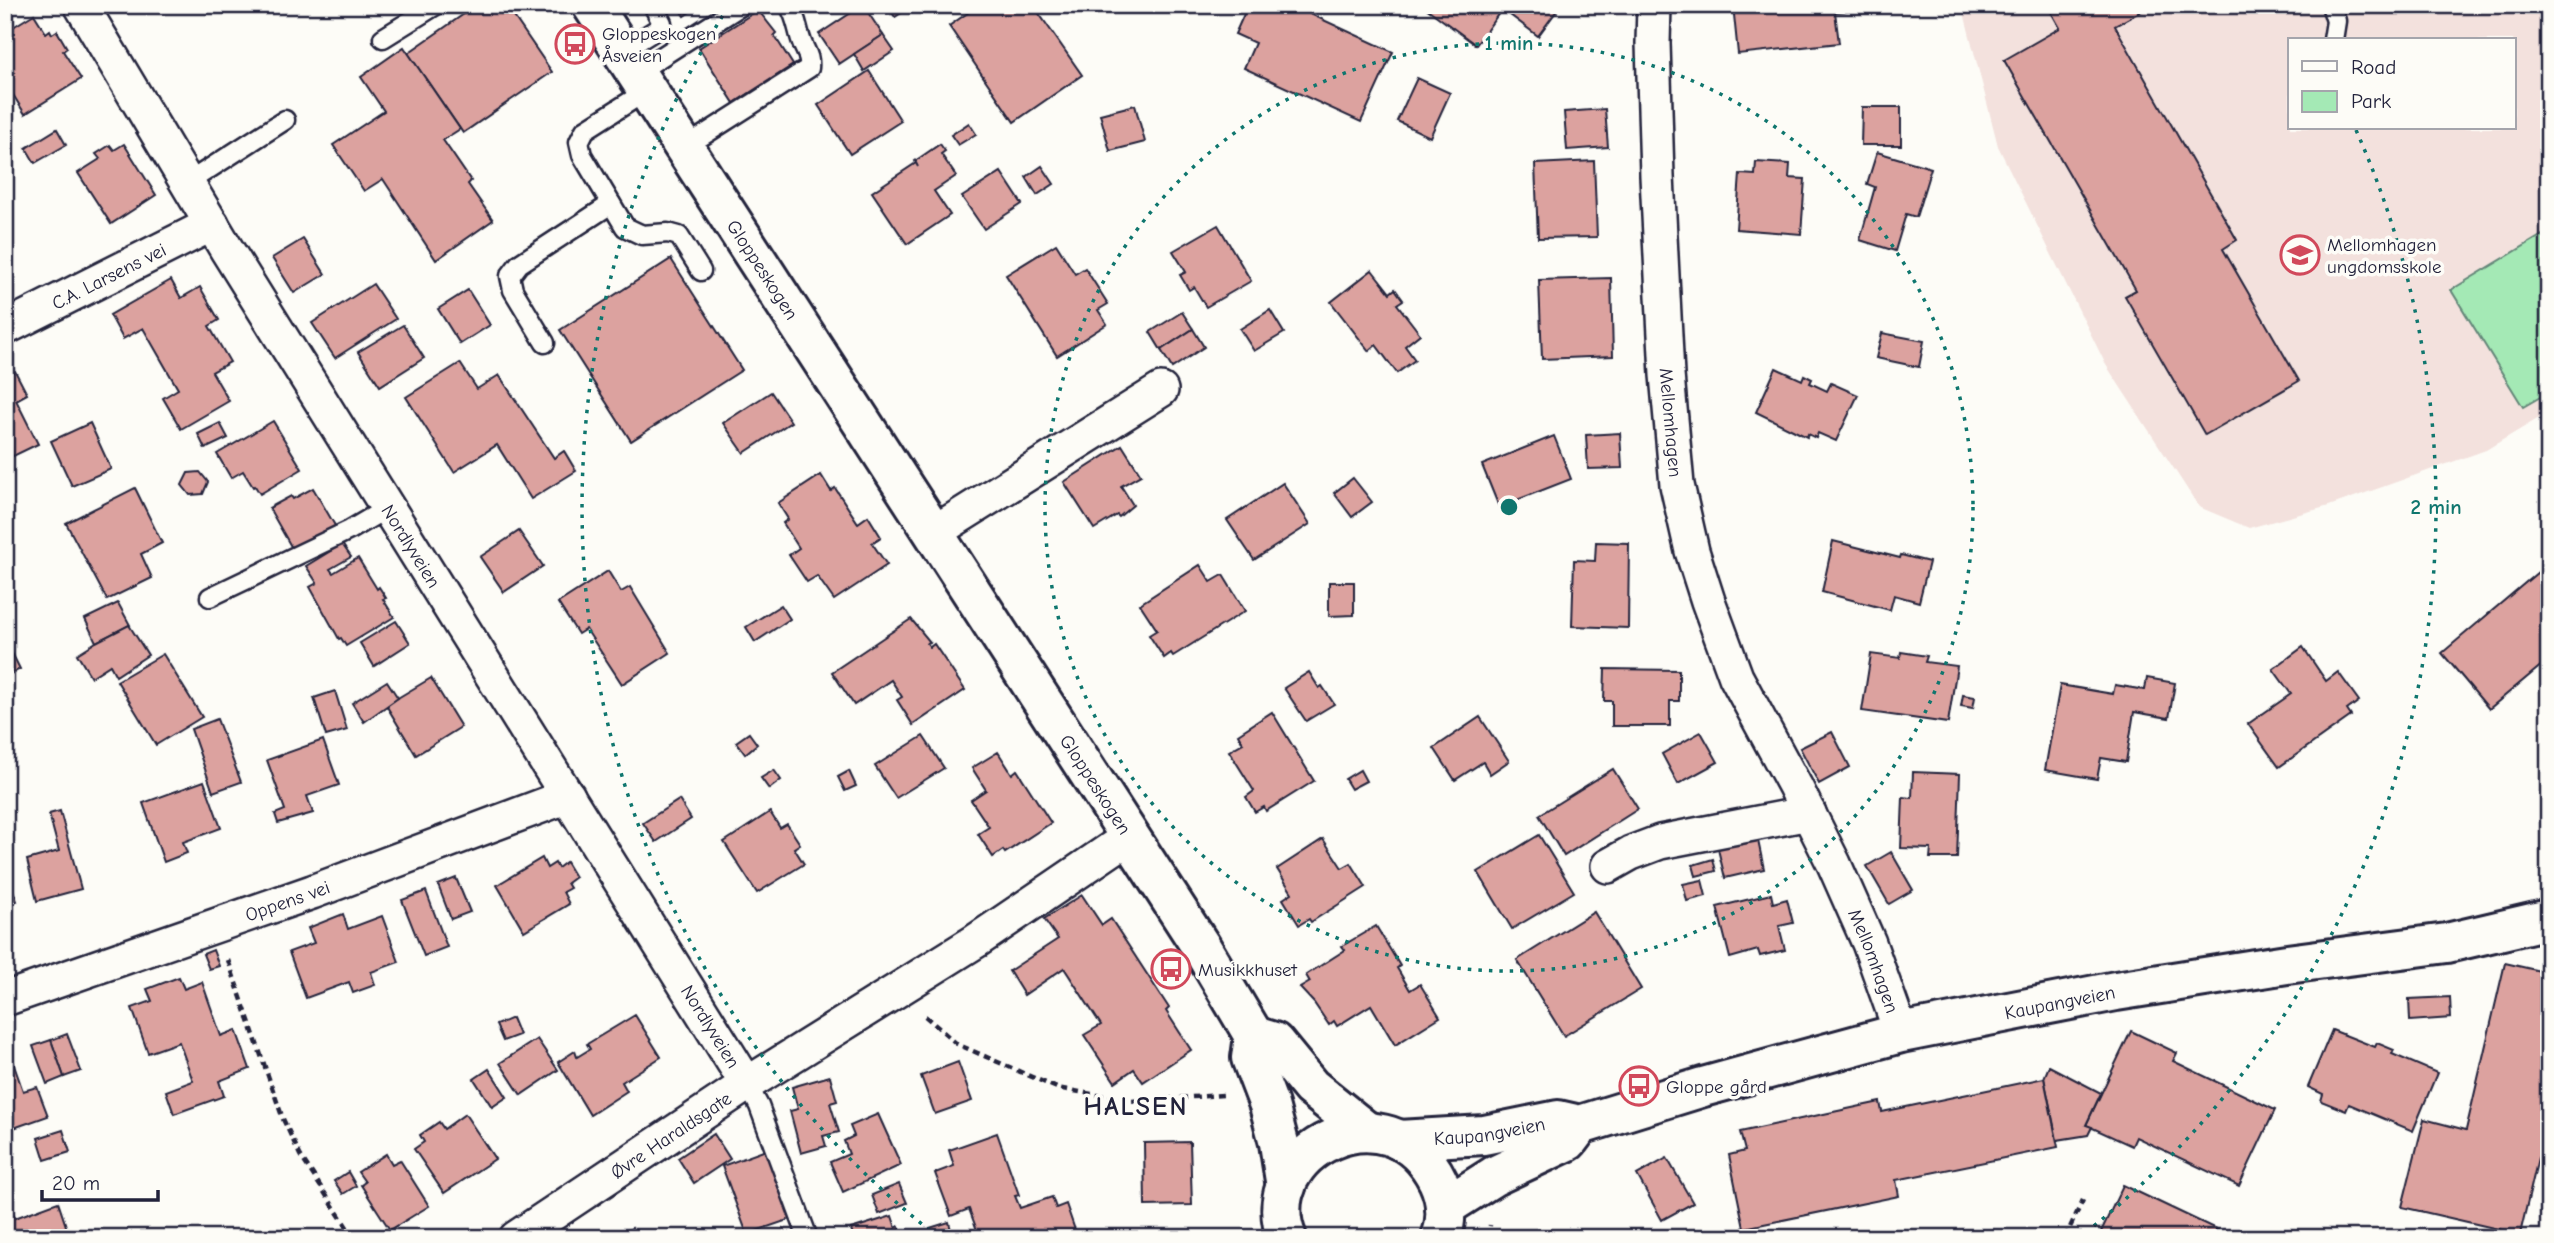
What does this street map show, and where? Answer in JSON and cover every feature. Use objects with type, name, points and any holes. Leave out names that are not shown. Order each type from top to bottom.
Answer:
[{"type":"main road","name":"Gloppeskogen","points":[[592,5],[1200,945],[1254,1036],[1251,1058],[1269,1105],[1279,1143],[1286,1187],[1282,1211],[1287,1238]]},
{"type":"main road","name":"Kaupangveien","points":[[1286,1187],[1298,1165],[1319,1145],[1351,1133],[1383,1136],[1484,1135],[1558,1120],[1580,1125],[1703,1087],[1901,1033],[2116,991],[2287,964],[2447,943],[2549,919]]},
{"type":"main road","name":"Gloppeskogen","points":[[1254,1036],[1274,1042],[1311,1087],[1383,1136],[1414,1149],[1432,1169],[1443,1192],[1443,1222]]},
{"type":"main road","name":"Kaupangveien","points":[[1443,1222],[1494,1176],[1568,1141],[1580,1125]]},
{"type":"street","name":"Nordlyveien","points":[[80,5],[212,224],[747,1084]]},
{"type":"street","name":"Mellomhagen","points":[[1654,5],[1658,202],[1667,375],[1678,485],[1692,551],[1736,677],[1809,813],[1869,943],[1901,1033]]},
{"type":"street","name":"C.A. Larsens vei","points":[[5,328],[212,224]]},
{"type":"street","points":[[933,533],[1161,390]]},
{"type":"street","name":"Oppens vei","points":[[5,999],[216,926],[568,796]]},
{"type":"street","points":[[1608,866],[1631,853],[1660,842],[1809,813]]},
{"type":"street","name":"Øvre Haraldsgate","points":[[516,1238],[747,1084],[987,934],[1129,837]]},
{"type":"lane","points":[[383,38],[436,5]]},
{"type":"lane","points":[[653,5],[662,23],[635,71],[585,130],[579,142],[582,155],[625,227],[642,235],[668,233],[679,236],[701,271]]},
{"type":"lane","points":[[635,71],[742,5]]},
{"type":"lane","points":[[685,147],[809,68],[810,57],[802,44],[797,20],[789,5]]},
{"type":"lane","points":[[2331,5],[2336,21],[2333,38]]},
{"type":"lane","points":[[187,183],[285,120]]},
{"type":"lane","points":[[545,343],[513,290],[510,276],[519,264],[611,204]]},
{"type":"lane","points":[[210,597],[350,530],[389,508]]},
{"type":"lane","points":[[747,1084],[759,1106],[808,1238]]},
{"type":"path","points":[[216,926],[283,1119],[300,1155],[354,1238]]},
{"type":"path","points":[[896,990],[957,1044],[1057,1088],[1132,1101],[1223,1095],[1230,1101]]},
{"type":"path","points":[[2065,1238],[2082,1200]]},
{"type":"shaded area","name":"Mellomhagen ungdomsskole","points":[[1962,5],[2533,5],[2549,18],[2549,412],[2486,450],[2329,506],[2249,528],[2199,507],[2106,365],[1998,146]]},
{"type":"green space","points":[[2549,231],[2549,392],[2523,407],[2451,290]]},
{"type":"building","points":[[477,5],[506,5],[552,72],[463,133],[408,53]]},
{"type":"building","points":[[677,5],[700,5],[684,16]]},
{"type":"building","points":[[863,5],[883,35],[839,64],[819,34]]},
{"type":"building","points":[[887,5],[913,5],[895,17]]},
{"type":"building","points":[[979,5],[1033,5],[1082,75],[1014,122],[949,26]]},
{"type":"building","points":[[1248,5],[1291,5],[1393,52],[1361,122],[1244,68],[1255,43],[1235,34]]},
{"type":"building","points":[[1429,5],[1561,5],[1538,36],[1502,9],[1476,45],[1426,8]]},
{"type":"building","points":[[1733,5],[1845,5],[1846,11],[1835,12],[1839,43],[1738,54]]},
{"type":"building","points":[[2047,5],[2152,5],[2115,26],[2237,240],[2223,249],[2299,381],[2205,435],[2125,296],[2136,290],[2004,60],[2060,28]]},
{"type":"building","points":[[758,10],[776,33],[774,35],[793,65],[734,103],[699,48]]},
{"type":"building","points":[[34,14],[46,33],[50,30],[52,34],[57,31],[67,48],[63,51],[81,79],[25,114],[5,82],[5,32]]},
{"type":"building","points":[[883,35],[894,51],[864,71],[854,54]]},
{"type":"building","points":[[404,47],[460,129],[443,140],[471,181],[468,184],[493,220],[436,260],[383,179],[364,191],[333,145],[384,111],[361,77]]},
{"type":"building","points":[[869,71],[901,121],[850,154],[818,105]]},
{"type":"building","points":[[1417,78],[1450,93],[1430,137],[1397,121]]},
{"type":"building","points":[[1135,105],[1145,142],[1110,151],[1100,114]]},
{"type":"building","points":[[1862,107],[1901,107],[1901,145],[1861,145]]},
{"type":"building","points":[[1605,109],[1608,147],[1567,150],[1564,112]]},
{"type":"building","points":[[969,123],[976,134],[958,145],[951,135]]},
{"type":"building","points":[[57,129],[66,145],[35,163],[26,148]]},
{"type":"building","points":[[124,144],[156,195],[111,224],[78,173],[100,159],[96,154],[110,145],[114,150]]},
{"type":"building","points":[[940,144],[945,151],[941,154],[956,176],[934,191],[950,215],[907,244],[872,192],[916,163],[915,161]]},
{"type":"building","points":[[1877,152],[1931,168],[1916,217],[1906,214],[1895,251],[1860,240],[1875,187],[1867,184]]},
{"type":"building","points":[[1594,161],[1597,237],[1538,238],[1535,164]]},
{"type":"building","points":[[1756,162],[1790,164],[1789,178],[1805,179],[1801,234],[1736,229],[1740,174],[1755,175]]},
{"type":"building","points":[[1042,166],[1054,184],[1037,195],[1026,177]]},
{"type":"building","points":[[1001,172],[1022,204],[984,229],[962,197]]},
{"type":"building","points":[[1218,225],[1251,281],[1206,307],[1194,287],[1189,290],[1180,275],[1186,272],[1173,251]]},
{"type":"building","points":[[303,239],[325,274],[294,293],[272,258]]},
{"type":"building","points":[[1056,244],[1075,274],[1085,268],[1108,304],[1098,310],[1107,324],[1057,356],[1006,275]]},
{"type":"building","points":[[671,259],[742,370],[631,441],[560,330]]},
{"type":"building","points":[[1372,270],[1390,293],[1395,289],[1403,300],[1397,304],[1420,334],[1405,346],[1415,360],[1397,373],[1376,345],[1369,351],[1331,302]]},
{"type":"building","points":[[1611,278],[1613,356],[1542,359],[1539,280]]},
{"type":"building","points":[[171,280],[181,298],[200,287],[219,320],[209,326],[230,362],[212,372],[229,401],[181,429],[163,398],[178,389],[143,328],[123,339],[110,315]]},
{"type":"building","points":[[373,284],[396,319],[335,358],[312,323]]},
{"type":"building","points":[[468,290],[490,325],[460,344],[438,309]]},
{"type":"building","points":[[1270,310],[1284,333],[1254,351],[1240,329]]},
{"type":"building","points":[[1182,312],[1193,329],[1161,350],[1150,332]]},
{"type":"building","points":[[403,325],[424,358],[380,386],[358,352]]},
{"type":"building","points":[[1193,329],[1204,347],[1172,368],[1161,350]]},
{"type":"building","points":[[1882,333],[1924,341],[1919,367],[1876,358]]},
{"type":"building","points":[[460,363],[477,389],[499,375],[554,458],[564,451],[576,471],[531,499],[497,445],[454,472],[406,397]]},
{"type":"building","points":[[1776,368],[1802,380],[1804,375],[1812,379],[1810,383],[1827,391],[1831,383],[1858,395],[1836,441],[1818,433],[1816,438],[1808,434],[1807,437],[1756,412]]},
{"type":"building","points":[[15,371],[27,394],[16,400],[38,444],[5,460],[5,376]]},
{"type":"building","points":[[771,392],[791,422],[744,453],[723,423]]},
{"type":"building","points":[[273,421],[302,469],[260,494],[243,471],[231,478],[217,454]]},
{"type":"building","points":[[90,423],[111,469],[72,486],[51,441]]},
{"type":"building","points":[[220,423],[228,438],[205,449],[198,434]]},
{"type":"building","points":[[1620,433],[1622,468],[1588,469],[1586,435]]},
{"type":"building","points":[[1554,436],[1571,479],[1499,507],[1482,465]]},
{"type":"building","points":[[1122,445],[1141,475],[1121,486],[1133,505],[1119,517],[1117,515],[1094,529],[1064,482]]},
{"type":"building","points":[[200,472],[208,482],[203,494],[190,495],[182,485],[188,473]]},
{"type":"building","points":[[821,475],[831,491],[835,488],[858,523],[868,516],[881,537],[872,543],[887,565],[834,600],[817,576],[807,582],[789,555],[799,548],[783,523],[788,519],[778,503]]},
{"type":"building","points":[[1353,478],[1372,502],[1352,517],[1334,493]]},
{"type":"building","points":[[1283,483],[1310,524],[1254,560],[1227,520]]},
{"type":"building","points":[[135,488],[162,543],[141,554],[152,578],[107,600],[66,523]]},
{"type":"building","points":[[313,488],[337,529],[293,550],[269,508]]},
{"type":"building","points":[[519,531],[543,566],[504,592],[480,557]]},
{"type":"building","points":[[1833,541],[1900,558],[1901,555],[1929,562],[1919,602],[1894,595],[1890,610],[1822,592]]},
{"type":"building","points":[[1596,542],[1629,543],[1628,628],[1572,626],[1574,560],[1595,561]]},
{"type":"building","points":[[342,544],[351,557],[330,569],[333,573],[358,558],[377,589],[379,587],[386,598],[383,599],[394,617],[346,646],[341,638],[339,639],[310,587],[317,583],[306,566]]},
{"type":"building","points":[[1200,565],[1211,582],[1223,575],[1245,611],[1173,656],[1171,653],[1164,658],[1149,635],[1157,630],[1140,604]]},
{"type":"building","points":[[2544,567],[2549,573],[2549,659],[2489,709],[2442,653]]},
{"type":"building","points":[[608,571],[621,592],[630,587],[670,653],[622,684],[586,629],[578,634],[558,603]]},
{"type":"building","points":[[1329,582],[1354,582],[1354,615],[1329,616]]},
{"type":"building","points":[[118,603],[130,625],[96,642],[85,619]]},
{"type":"building","points":[[781,605],[790,619],[755,642],[746,627]]},
{"type":"building","points":[[911,619],[930,642],[927,643],[930,647],[934,644],[965,690],[913,725],[897,700],[902,697],[891,680],[854,705],[832,672]]},
{"type":"building","points":[[396,621],[410,643],[374,666],[360,643]]},
{"type":"building","points":[[129,625],[148,655],[116,676],[110,665],[91,677],[77,654]]},
{"type":"building","points":[[5,642],[20,669],[5,677]]},
{"type":"building","points":[[2303,647],[2326,681],[2338,672],[2359,701],[2347,710],[2351,716],[2279,767],[2248,724],[2291,694],[2273,669]]},
{"type":"building","points":[[1901,652],[1927,656],[1925,662],[1957,666],[1948,723],[1862,711],[1871,654],[1900,658]]},
{"type":"building","points":[[163,654],[202,717],[156,745],[117,681]]},
{"type":"building","points":[[1605,669],[1679,670],[1679,701],[1670,701],[1670,726],[1612,726],[1612,701],[1604,701]]},
{"type":"building","points":[[1309,672],[1334,704],[1306,721],[1284,688]]},
{"type":"building","points":[[431,678],[461,727],[416,755],[386,705]]},
{"type":"building","points":[[2147,678],[2175,683],[2169,718],[2134,712],[2126,762],[2101,758],[2097,779],[2045,770],[2060,685],[2113,694],[2115,685],[2145,690]]},
{"type":"building","points":[[387,681],[398,698],[364,722],[352,703]]},
{"type":"building","points":[[335,691],[347,730],[326,736],[314,698]]},
{"type":"building","points":[[1963,695],[1975,697],[1973,708],[1961,706]]},
{"type":"building","points":[[1272,712],[1314,781],[1266,811],[1264,807],[1255,812],[1246,797],[1254,791],[1229,751],[1243,743],[1238,734]]},
{"type":"building","points":[[1480,717],[1509,761],[1490,774],[1483,762],[1455,780],[1434,748]]},
{"type":"building","points":[[217,719],[241,782],[213,792],[191,729]]},
{"type":"building","points":[[5,729],[13,747],[5,751]]},
{"type":"building","points":[[1701,732],[1718,762],[1678,784],[1662,754]]},
{"type":"building","points":[[1832,732],[1850,767],[1819,784],[1800,748]]},
{"type":"building","points":[[749,733],[757,744],[745,754],[736,742]]},
{"type":"building","points":[[923,736],[944,768],[896,798],[875,766]]},
{"type":"building","points":[[323,740],[339,785],[307,796],[313,813],[278,823],[275,814],[285,810],[267,760]]},
{"type":"building","points":[[998,752],[1012,774],[1017,770],[1051,823],[1005,853],[1003,850],[993,857],[978,834],[989,827],[971,800],[986,790],[972,768]]},
{"type":"building","points":[[1613,769],[1638,809],[1564,856],[1539,815]]},
{"type":"building","points":[[774,770],[781,780],[769,789],[761,778]]},
{"type":"building","points":[[1360,770],[1366,781],[1351,789],[1345,779]]},
{"type":"building","points":[[849,771],[856,786],[845,791],[838,777]]},
{"type":"building","points":[[1913,772],[1960,774],[1957,858],[1930,858],[1931,849],[1901,848],[1903,797],[1912,798]]},
{"type":"building","points":[[204,781],[221,828],[183,842],[187,853],[164,862],[143,803]]},
{"type":"building","points":[[679,800],[691,819],[656,842],[643,823]]},
{"type":"building","points":[[60,811],[81,889],[37,901],[27,860],[59,851],[49,814]]},
{"type":"building","points":[[770,812],[780,828],[787,824],[800,844],[794,848],[804,864],[757,893],[724,842]]},
{"type":"building","points":[[1539,835],[1574,892],[1512,929],[1478,872]]},
{"type":"building","points":[[1757,836],[1764,869],[1725,878],[1717,845]]},
{"type":"building","points":[[1323,839],[1342,868],[1351,863],[1366,887],[1311,922],[1309,919],[1299,925],[1283,899],[1292,893],[1277,869]]},
{"type":"building","points":[[1891,852],[1913,890],[1889,904],[1867,866]]},
{"type":"building","points":[[542,858],[547,868],[555,863],[558,868],[566,862],[575,877],[567,883],[570,888],[563,892],[569,904],[524,931],[497,885]]},
{"type":"building","points":[[1713,859],[1716,871],[1696,876],[1693,865]]},
{"type":"building","points":[[5,869],[17,901],[5,905]]},
{"type":"building","points":[[456,878],[470,912],[451,919],[438,885]]},
{"type":"building","points":[[1702,880],[1706,896],[1687,901],[1683,884]]},
{"type":"building","points":[[426,891],[447,947],[424,956],[402,900]]},
{"type":"building","points":[[1771,894],[1773,903],[1787,899],[1793,923],[1779,926],[1785,950],[1760,956],[1758,950],[1730,958],[1717,907]]},
{"type":"building","points":[[1082,895],[1102,925],[1111,919],[1169,1008],[1166,1011],[1191,1050],[1143,1082],[1134,1069],[1115,1082],[1084,1035],[1101,1025],[1064,968],[1024,995],[1009,971],[1058,939],[1044,919]]},
{"type":"building","points":[[1594,912],[1641,989],[1564,1036],[1517,960]]},
{"type":"building","points":[[343,914],[348,929],[382,916],[399,962],[371,972],[375,985],[353,993],[349,982],[306,998],[289,952],[314,943],[308,928]]},
{"type":"building","points":[[1376,926],[1400,966],[1397,968],[1410,990],[1420,984],[1440,1017],[1395,1045],[1371,1005],[1337,1026],[1334,1021],[1329,1025],[1300,988],[1310,982],[1306,975],[1345,950],[1342,946]]},
{"type":"building","points":[[213,950],[219,966],[209,969],[203,954]]},
{"type":"building","points":[[2505,963],[2549,973],[2549,1160],[2538,1158],[2520,1234],[2402,1207],[2424,1119],[2466,1130]]},
{"type":"building","points":[[179,977],[184,989],[202,982],[221,1036],[236,1030],[250,1069],[219,1081],[224,1096],[174,1114],[166,1091],[193,1081],[179,1042],[148,1053],[132,1008],[152,1001],[147,989]]},
{"type":"building","points":[[2450,997],[2451,1018],[2410,1021],[2409,999]]},
{"type":"building","points":[[635,1015],[661,1057],[622,1082],[627,1091],[590,1115],[558,1062],[575,1051],[577,1057],[590,1049],[587,1044]]},
{"type":"building","points":[[512,1018],[519,1035],[503,1041],[496,1025]]},
{"type":"building","points":[[2332,1030],[2375,1047],[2377,1043],[2394,1050],[2392,1054],[2437,1073],[2413,1131],[2349,1104],[2346,1111],[2321,1101],[2323,1094],[2308,1087]]},
{"type":"building","points":[[2131,1031],[2177,1053],[2173,1061],[2275,1110],[2239,1186],[2136,1137],[2132,1146],[2086,1125]]},
{"type":"building","points":[[67,1034],[81,1071],[64,1077],[51,1040]]},
{"type":"building","points":[[537,1039],[558,1070],[521,1095],[500,1063]]},
{"type":"building","points":[[51,1040],[64,1077],[47,1084],[33,1046]]},
{"type":"building","points":[[5,1050],[7,1055],[10,1054],[23,1091],[37,1087],[48,1116],[5,1131]]},
{"type":"building","points":[[958,1062],[972,1101],[935,1114],[921,1076]]},
{"type":"building","points":[[2049,1066],[2101,1093],[2086,1125],[2092,1127],[2088,1135],[2057,1140],[2044,1078]]},
{"type":"building","points":[[489,1069],[507,1097],[492,1107],[474,1079]]},
{"type":"building","points":[[830,1076],[837,1101],[830,1103],[839,1132],[823,1136],[826,1146],[801,1153],[790,1111],[798,1109],[792,1087]]},
{"type":"building","points":[[2044,1078],[2058,1147],[1896,1180],[1899,1196],[1744,1228],[1729,1155],[1745,1151],[1740,1132],[1880,1102],[1882,1112]]},
{"type":"building","points":[[465,1114],[495,1159],[444,1193],[414,1149],[424,1142],[420,1135],[439,1122],[444,1129]]},
{"type":"building","points":[[878,1114],[901,1165],[843,1192],[830,1162],[849,1154],[844,1141],[854,1136],[850,1126]]},
{"type":"building","points":[[63,1130],[70,1152],[45,1160],[38,1138]]},
{"type":"building","points":[[997,1133],[1019,1195],[1015,1196],[1020,1208],[1052,1197],[1056,1208],[1066,1204],[1076,1233],[1064,1238],[980,1238],[969,1209],[951,1216],[935,1173],[954,1166],[949,1150]]},
{"type":"building","points":[[714,1134],[730,1159],[694,1183],[678,1158]]},
{"type":"building","points":[[1190,1142],[1192,1205],[1145,1206],[1144,1143]]},
{"type":"building","points":[[766,1150],[791,1219],[747,1234],[722,1166]]},
{"type":"building","points":[[386,1154],[392,1164],[400,1160],[429,1206],[390,1230],[361,1185],[365,1182],[358,1172]]},
{"type":"building","points":[[1667,1158],[1693,1203],[1662,1220],[1637,1175]]},
{"type":"building","points":[[348,1172],[356,1186],[343,1194],[334,1181]]},
{"type":"building","points":[[899,1184],[907,1203],[879,1214],[872,1195]]},
{"type":"building","points":[[2123,1185],[2218,1230],[2214,1238],[2098,1238]]},
{"type":"building","points":[[58,1202],[70,1238],[5,1238],[5,1213],[12,1211],[15,1218]]},
{"type":"building","points":[[892,1216],[903,1238],[854,1238],[851,1229]]},
{"type":"building","points":[[949,1222],[953,1238],[933,1238],[930,1228]]},
{"type":"building","points":[[632,1228],[638,1238],[616,1238]]},
{"type":"place","name":"Gloppeskogen Åsveien","points":[[575,44]]},
{"type":"place","name":"Mellomhagen ungdomsskole","points":[[2300,255]]},
{"type":"place","name":"Musikkhuset","points":[[1171,969]]},
{"type":"place","name":"Gloppe gård","points":[[1639,1086]]},
{"type":"district","name":"HALSEN","points":[[1136,1106]]}]
